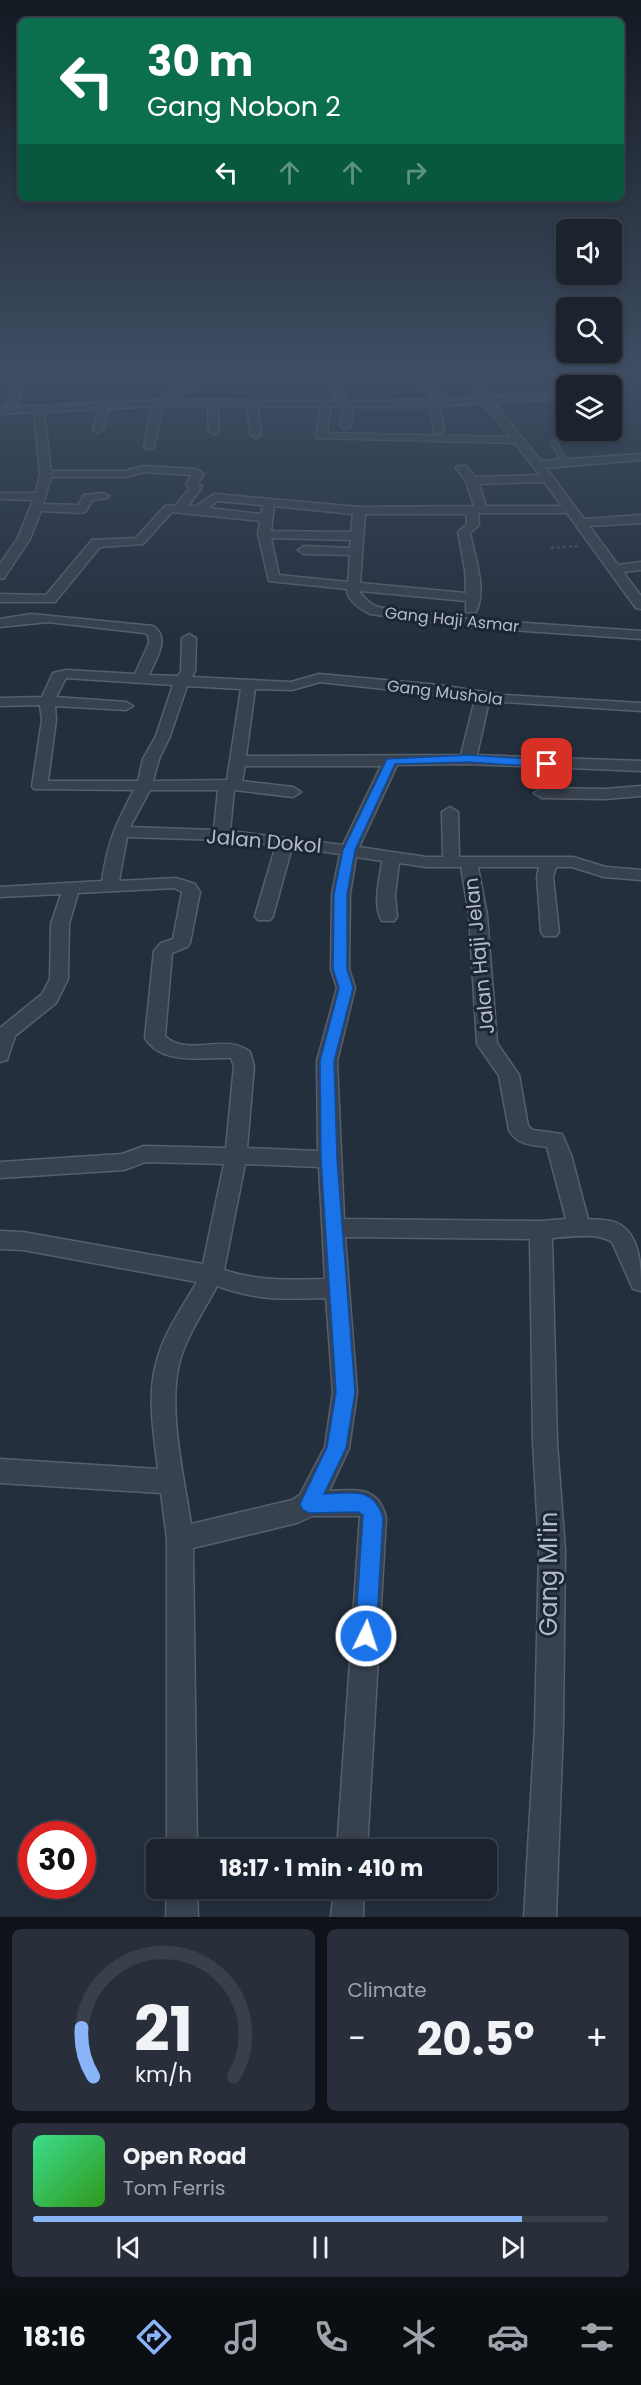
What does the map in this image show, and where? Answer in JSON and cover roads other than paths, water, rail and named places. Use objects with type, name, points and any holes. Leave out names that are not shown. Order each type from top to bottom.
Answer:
[{"type":"street","points":[[0,575],[5,556],[24,539],[39,502],[46,474],[44,459]]},
{"type":"street","points":[[534,459],[641,605]]},
{"type":"street","points":[[538,465],[610,459]]},
{"type":"street","points":[[462,468],[472,481],[477,510],[473,525],[464,532],[471,565],[473,598],[468,623]]},
{"type":"street","points":[[46,474],[126,474],[142,469],[196,472],[198,474],[192,484],[196,487],[180,508]]},
{"type":"street","points":[[472,481],[547,478]]},
{"type":"street","points":[[0,496],[82,510],[88,497],[103,496]]},
{"type":"street","points":[[199,510],[213,496],[359,511],[387,506],[477,510],[569,509]]},
{"type":"street","points":[[269,503],[264,534],[273,578],[473,598]]},
{"type":"street","points":[[0,598],[50,600],[96,543],[139,541],[169,508],[267,518]]},
{"type":"street","points":[[353,585],[359,511]]},
{"type":"street","points":[[580,523],[641,519]]},
{"type":"street","points":[[264,534],[357,536]]},
{"type":"street","points":[[304,550],[356,552]]},
{"type":"street","points":[[614,569],[641,566]]},
{"type":"street","name":"Gang Haji Asmar","points":[[353,585],[353,594],[357,600],[375,610],[468,623],[641,635]]},
{"type":"street","points":[[0,623],[48,618],[148,629],[154,633],[156,643],[141,678]]},
{"type":"street","points":[[110,886],[113,859],[120,832],[144,786],[150,759],[163,736],[176,693],[184,680],[190,661],[189,638]]},
{"type":"street","name":"Gang Mushola","points":[[47,701],[58,676],[62,674],[292,686],[319,678],[527,701],[641,708]]},
{"type":"street","points":[[222,835],[230,785],[239,761],[249,685]]},
{"type":"street","points":[[468,759],[483,695]]},
{"type":"street","points":[[0,702],[47,701],[126,706]]},
{"type":"street","points":[[47,701],[49,720],[40,786],[230,785],[293,792]]},
{"type":"street","points":[[239,761],[468,759],[641,766]]},
{"type":"street","points":[[309,1504],[337,1448],[345,1392],[329,1159],[327,1061],[346,988],[340,969],[341,894],[349,850],[391,761]]},
{"type":"street","points":[[542,793],[605,794],[641,791]]},
{"type":"street","points":[[450,812],[460,862]]},
{"type":"street","name":"Jalan Dokol","points":[[120,832],[222,835],[285,841],[391,857],[460,862],[573,862],[604,872],[641,875]]},
{"type":"street","points":[[264,916],[285,841]]},
{"type":"street","points":[[388,917],[386,895],[391,857]]},
{"type":"street","points":[[549,861],[545,877],[550,932]]},
{"type":"street","name":"Jalan Haji Jelan","points":[[460,862],[478,915],[487,1044],[509,1075],[519,1130],[528,1137],[555,1140],[579,1227]]},
{"type":"street","points":[[0,892],[176,883],[189,888],[191,892],[181,943],[163,951],[155,1038],[158,1044],[171,1050],[227,1050],[243,1057],[237,1156],[212,1275],[176,1339],[167,1365],[164,1399],[180,1539],[182,1839]]},
{"type":"street","points":[[0,1055],[7,1033],[49,999],[59,979],[60,924],[71,889]]},
{"type":"street","points":[[0,1170],[124,1162],[144,1154],[329,1159]]},
{"type":"street","points":[[335,1228],[541,1230],[579,1227],[611,1230],[620,1236],[639,1274]]},
{"type":"street","name":"Gang Mi'in","points":[[540,1917],[549,1727],[552,1550],[546,1442],[541,1230]]},
{"type":"street","points":[[0,1240],[23,1241],[212,1275],[248,1287],[272,1290],[338,1288]]},
{"type":"street","points":[[0,1471],[172,1482]]},
{"type":"street","points":[[180,1539],[297,1511],[309,1504],[361,1502],[371,1509],[373,1518],[353,1839]]},
{"type":"street","points":[[182,1899],[183,1917]]},
{"type":"street","points":[[347,1917],[348,1899]]},
{"type":"lane","points":[[563,459],[565,463]]}]
